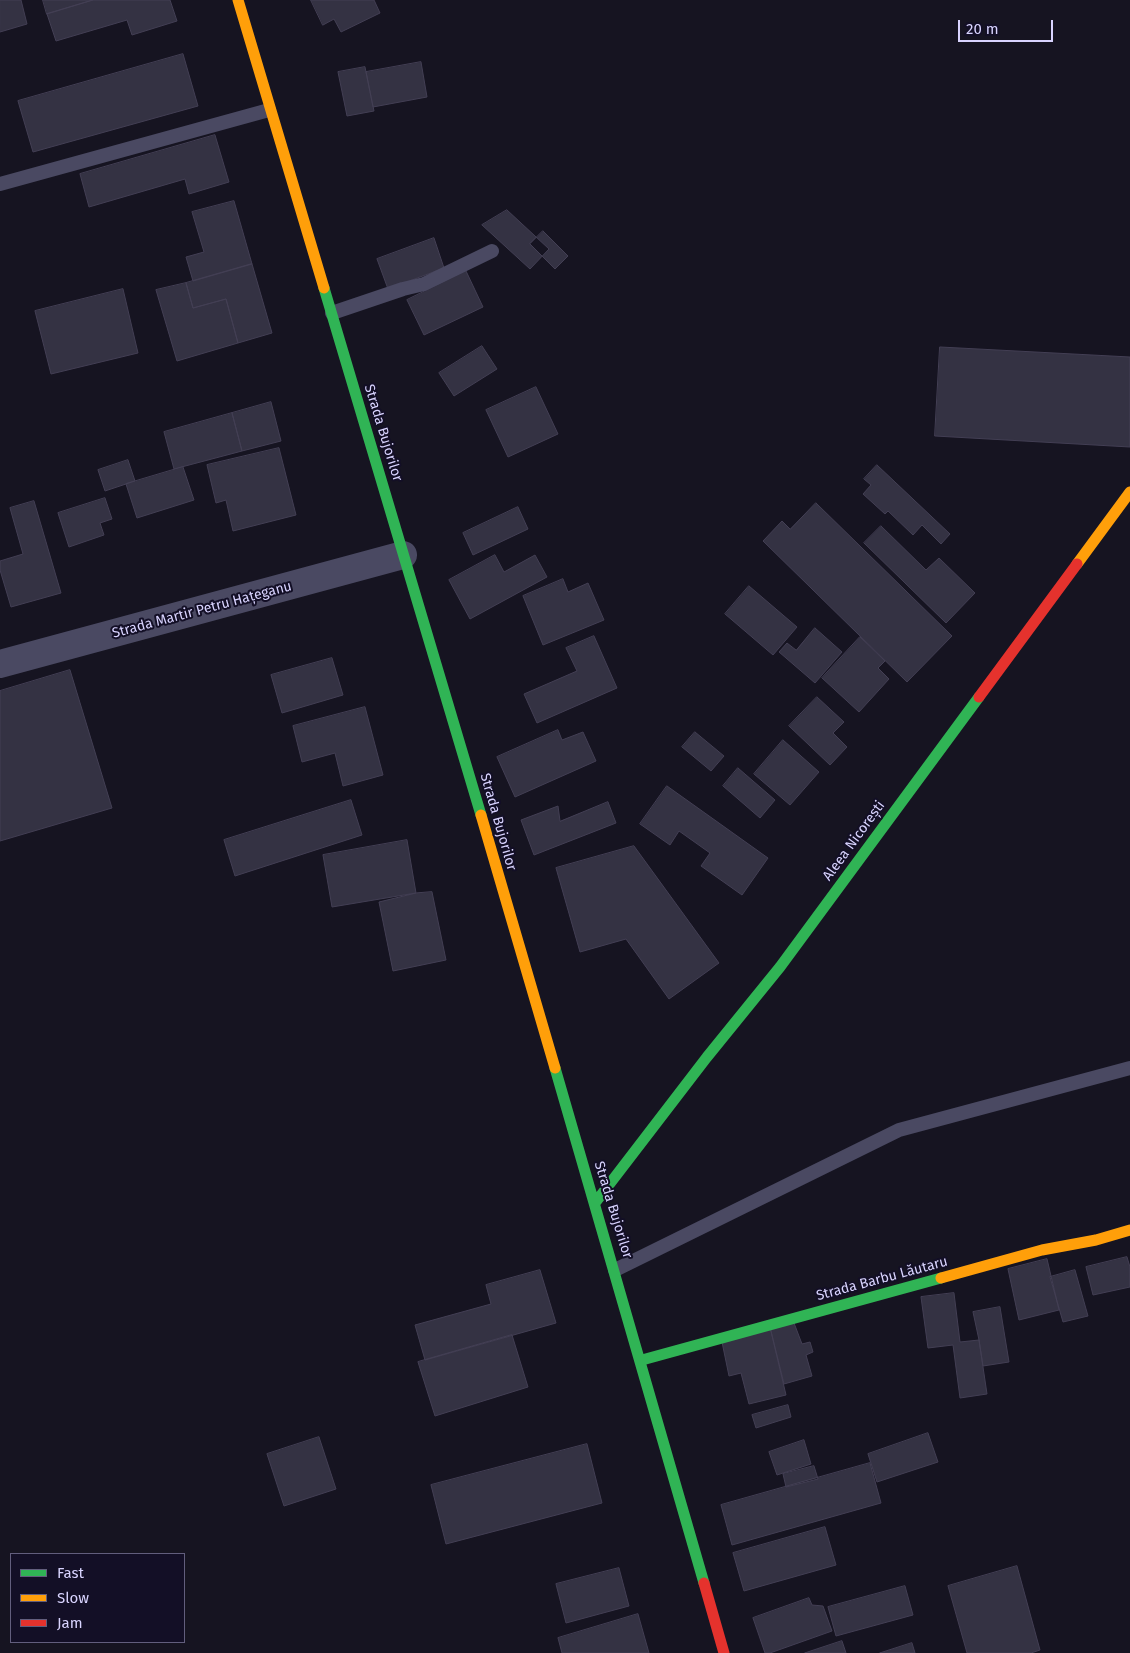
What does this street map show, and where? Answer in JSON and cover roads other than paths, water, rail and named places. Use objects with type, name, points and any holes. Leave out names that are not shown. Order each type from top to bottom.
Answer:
[{"type":"main road","name":"Strada Bujorilor","points":[[238,0],[269,110],[332,313],[642,1360],[724,1653]]},
{"type":"main road","name":"Aleea Nicorești","points":[[595,1203],[780,967],[1130,492]]},
{"type":"main road","name":"Strada Barbu Lăutaru","points":[[642,1360],[1042,1250],[1096,1240],[1130,1230]]},
{"type":"street","name":"Strada Martir Petru Hațeganu","points":[[0,664],[403,555]]},
{"type":"lane","points":[[0,184],[269,110]]},
{"type":"lane","points":[[332,313],[424,284],[492,251]]},
{"type":"lane","points":[[615,1270],[899,1130],[1130,1068]]}]
